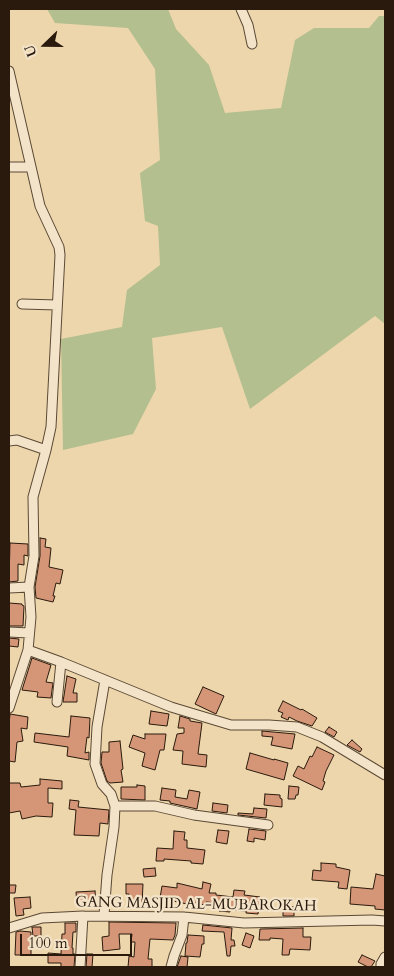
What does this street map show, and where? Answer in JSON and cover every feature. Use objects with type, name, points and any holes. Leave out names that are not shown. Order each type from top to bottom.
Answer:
[{"type":"street","points":[[241,9],[248,25],[252,44]]},
{"type":"street","points":[[9,71],[40,206],[59,247],[60,255],[51,427],[33,497],[34,556],[28,588],[31,617],[28,650],[9,708]]},
{"type":"street","points":[[9,167],[31,167]]},
{"type":"street","points":[[22,304],[57,305]]},
{"type":"street","points":[[9,441],[17,440],[46,450]]},
{"type":"street","points":[[9,588],[28,588]]},
{"type":"street","points":[[9,632],[29,633]]},
{"type":"street","points":[[28,650],[172,707],[231,725],[269,724],[297,727],[322,737],[385,775]]},
{"type":"street","points":[[57,702],[60,662]]},
{"type":"street","points":[[104,915],[115,806],[111,794],[102,784],[95,764],[97,727],[106,680]]},
{"type":"street","points":[[115,806],[155,806],[194,815],[268,825]]},
{"type":"street","name":"GANG MASJID AL-MUBAROKAH","points":[[9,928],[42,918],[104,915],[184,917],[244,923],[385,921]]},
{"type":"street","points":[[80,967],[83,916]]},
{"type":"street","points":[[171,967],[182,935],[184,917]]},
{"type":"street","points":[[381,967],[385,957]]},
{"type":"green space","points":[[47,9],[168,9],[176,29],[209,65],[225,113],[281,108],[295,40],[314,28],[369,28],[379,16],[385,16],[385,324],[375,316],[250,409],[222,327],[152,338],[156,389],[133,434],[63,450],[61,339],[122,327],[127,290],[160,265],[158,226],[145,221],[140,173],[160,160],[155,69],[128,28],[55,23]]},
{"type":"building","points":[[40,538],[46,539],[45,547],[51,548],[49,567],[63,570],[60,584],[56,583],[53,602],[36,598],[35,587],[40,556]]},
{"type":"building","points":[[10,543],[28,544],[28,556],[24,555],[24,565],[18,564],[18,581],[9,582]]},
{"type":"building","points":[[9,603],[22,604],[24,606],[23,626],[9,626]]},
{"type":"building","points":[[9,638],[19,639],[18,647],[9,646]]},
{"type":"building","points":[[32,658],[51,665],[46,682],[53,683],[51,698],[37,697],[38,692],[22,690]]},
{"type":"building","points":[[67,676],[76,679],[73,693],[77,693],[77,702],[63,702]]},
{"type":"building","points":[[203,687],[224,696],[216,714],[195,704]]},
{"type":"building","points":[[283,701],[317,718],[312,726],[289,717],[288,720],[281,717],[283,713],[278,711]]},
{"type":"building","points":[[151,711],[169,714],[167,726],[149,724]]},
{"type":"building","points":[[10,714],[28,717],[27,729],[21,728],[23,741],[17,742],[15,762],[9,761]]},
{"type":"building","points":[[71,716],[90,718],[89,738],[87,737],[85,753],[89,752],[89,760],[67,756],[68,747],[34,742],[35,733],[69,737]]},
{"type":"building","points":[[180,716],[190,719],[190,721],[202,723],[198,754],[207,755],[206,767],[182,764],[183,751],[173,750],[177,734],[184,733],[184,728],[178,728]]},
{"type":"building","points":[[329,727],[337,732],[334,737],[325,732]]},
{"type":"building","points":[[262,731],[295,734],[292,749],[271,745],[273,737],[262,736]]},
{"type":"building","points":[[145,734],[166,734],[164,750],[160,750],[155,770],[142,766],[145,753],[129,747],[133,735],[145,739]]},
{"type":"building","points":[[352,740],[362,749],[360,752],[347,745]]},
{"type":"building","points":[[120,741],[123,782],[110,783],[107,781],[101,763],[102,752],[109,752],[109,742]]},
{"type":"building","points":[[317,747],[334,755],[326,771],[322,790],[293,776],[298,766],[304,769]]},
{"type":"building","points":[[250,753],[288,763],[284,780],[246,769]]},
{"type":"building","points":[[40,779],[62,781],[62,789],[48,788],[48,803],[53,803],[52,817],[36,816],[22,819],[20,811],[9,813],[9,783],[20,783],[21,787],[40,785]]},
{"type":"building","points":[[137,785],[145,786],[145,800],[121,799],[121,787],[137,787]]},
{"type":"building","points":[[289,786],[299,787],[298,795],[296,795],[295,799],[288,799]]},
{"type":"building","points":[[162,788],[176,790],[175,797],[187,799],[189,790],[200,792],[197,809],[160,800]]},
{"type":"building","points":[[265,794],[280,795],[282,807],[264,805]]},
{"type":"building","points":[[70,800],[79,801],[78,807],[109,810],[108,824],[100,823],[99,836],[74,835],[76,810],[69,809]]},
{"type":"building","points":[[213,803],[228,805],[227,813],[212,811]]},
{"type":"building","points":[[254,808],[267,809],[266,818],[238,815],[238,813],[253,814]]},
{"type":"building","points":[[249,829],[266,831],[265,840],[254,838],[254,842],[247,841]]},
{"type":"building","points":[[218,830],[229,831],[227,844],[216,842]]},
{"type":"building","points":[[174,831],[185,832],[184,840],[187,840],[187,848],[205,850],[203,864],[164,859],[164,861],[156,861],[157,848],[173,849]]},
{"type":"building","points":[[321,863],[336,864],[336,867],[350,870],[347,889],[338,888],[339,882],[312,880],[313,870],[321,871]]},
{"type":"building","points":[[155,868],[156,876],[144,877],[143,869]]},
{"type":"building","points":[[376,874],[385,876],[385,910],[375,909],[375,906],[350,904],[351,887],[373,889]]},
{"type":"building","points":[[203,882],[211,884],[209,893],[216,893],[216,895],[233,897],[234,890],[245,891],[244,895],[260,897],[258,914],[246,913],[246,911],[219,911],[220,905],[217,903],[206,902],[205,905],[188,901],[187,904],[160,898],[162,886],[177,888],[177,883],[202,889]]},
{"type":"building","points":[[126,884],[143,884],[142,904],[129,904]]},
{"type":"building","points":[[9,885],[16,885],[15,893],[9,893]]},
{"type":"building","points":[[95,891],[96,905],[77,906],[76,892]]},
{"type":"building","points":[[30,897],[31,908],[23,909],[24,915],[16,916],[14,898]]},
{"type":"building","points":[[283,906],[294,907],[294,916],[283,916]]},
{"type":"building","points":[[109,922],[176,923],[175,935],[173,940],[150,939],[148,959],[152,959],[152,967],[128,967],[129,956],[134,957],[135,942],[131,942],[132,934],[119,934],[120,949],[103,951],[102,937],[109,936]]},
{"type":"building","points":[[65,923],[76,923],[76,932],[73,932],[72,948],[73,954],[75,954],[74,967],[61,967],[61,963],[48,963],[48,953],[61,954],[62,934],[65,934]]},
{"type":"building","points":[[203,925],[232,928],[231,940],[234,940],[235,946],[231,946],[230,956],[227,956],[224,932],[202,931]]},
{"type":"building","points":[[32,927],[41,927],[41,936],[33,936]]},
{"type":"building","points":[[303,928],[303,937],[311,937],[310,950],[290,949],[289,955],[282,955],[283,939],[270,938],[270,940],[259,940],[260,929]]},
{"type":"building","points":[[16,932],[31,932],[31,955],[15,955]]},
{"type":"building","points":[[246,933],[254,936],[250,948],[242,945]]},
{"type":"building","points":[[188,935],[204,936],[200,957],[185,956]]},
{"type":"building","points":[[87,954],[93,954],[92,967],[86,967]]},
{"type":"building","points":[[362,955],[375,961],[371,967],[358,962]]},
{"type":"building","points":[[181,956],[188,957],[187,967],[177,967]]}]
